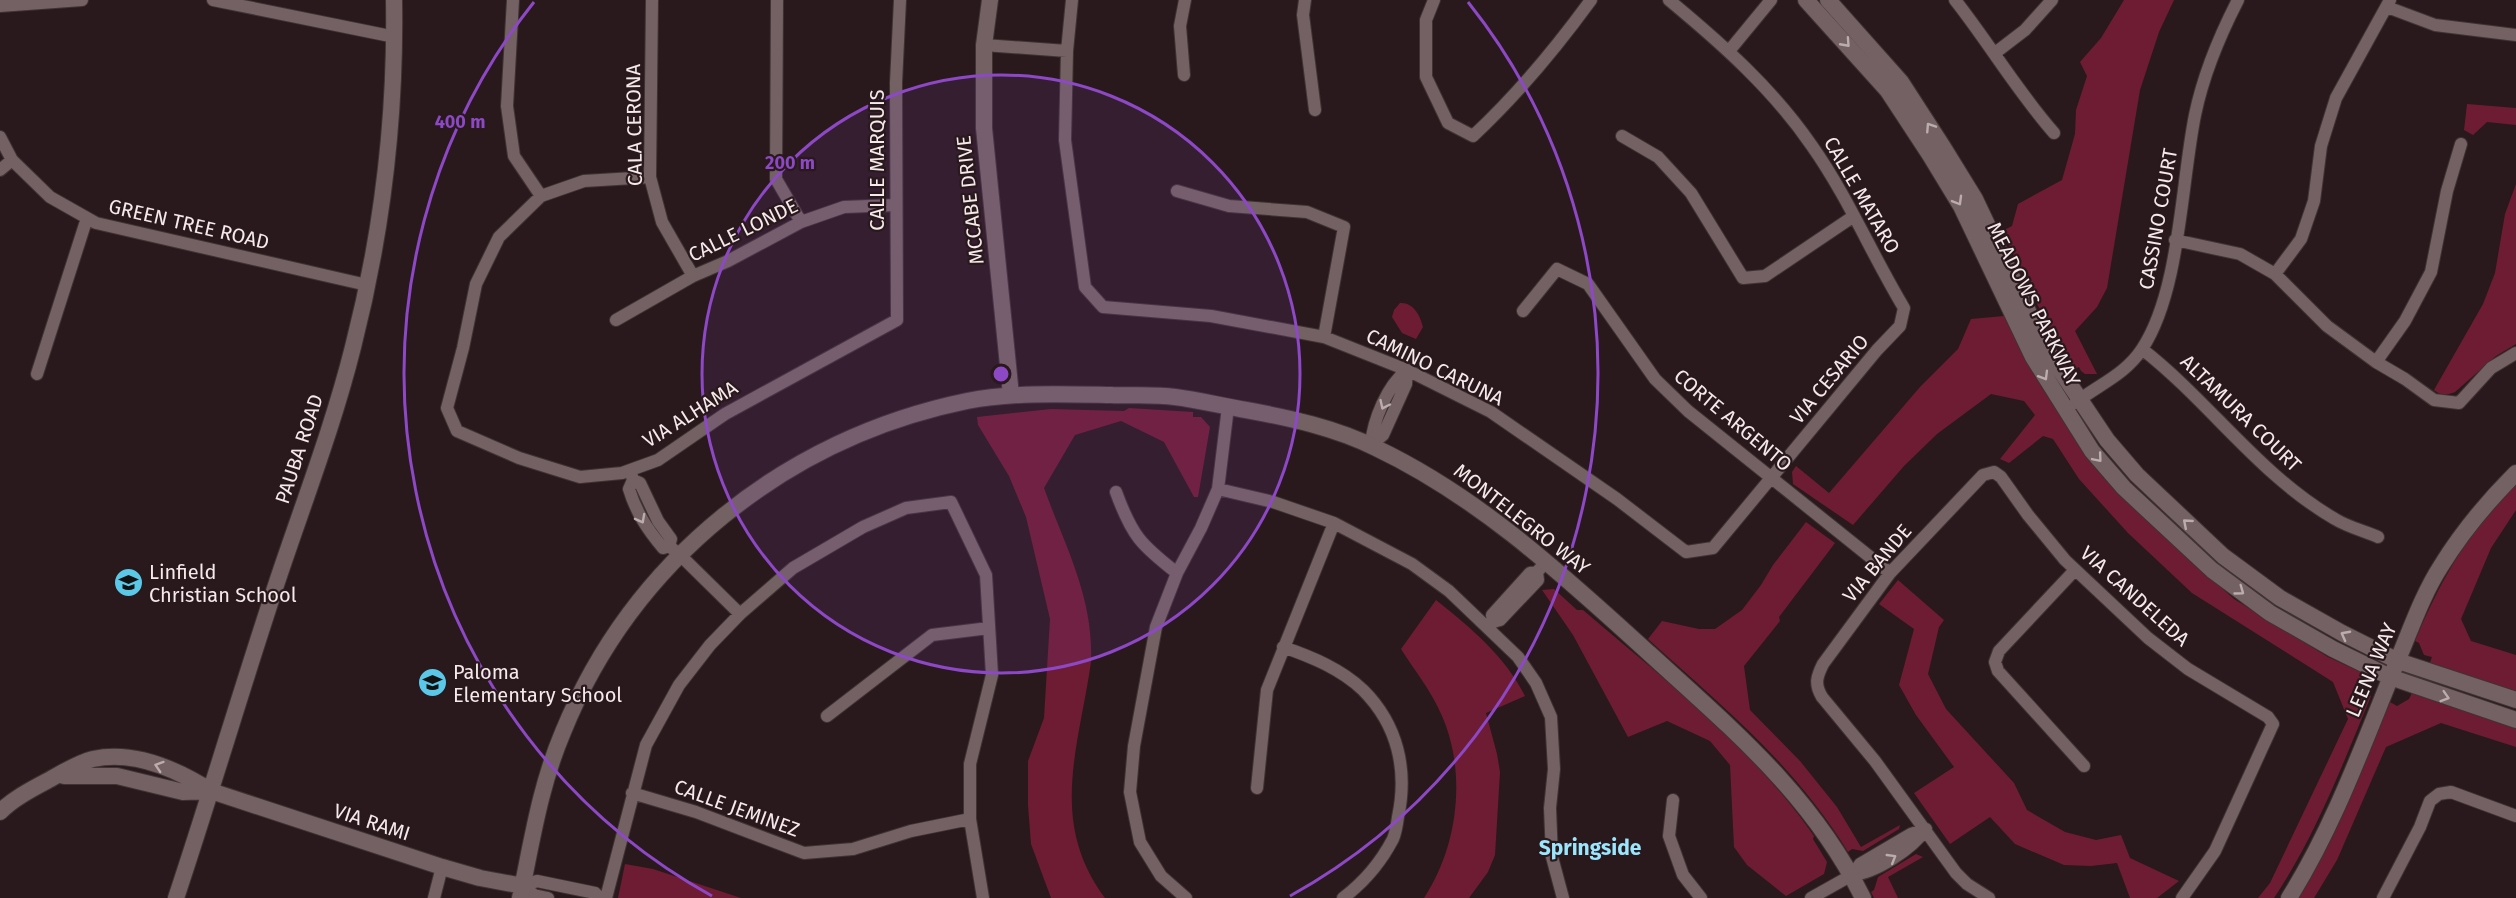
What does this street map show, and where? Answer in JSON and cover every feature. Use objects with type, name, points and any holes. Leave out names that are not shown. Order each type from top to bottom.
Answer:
[{"type":"street","points":[[0,6],[82,0]]},
{"type":"street","points":[[213,0],[395,37]]},
{"type":"street","name":"PAUBA ROAD","points":[[176,898],[267,612],[336,408],[354,345],[367,285],[388,151],[395,37],[394,0]]},
{"type":"street","points":[[513,0],[507,106],[514,156],[541,196],[584,180],[650,177]]},
{"type":"street","name":"CALA CERONA","points":[[652,0],[650,177],[662,222],[693,276]]},
{"type":"street","points":[[777,0],[776,179],[801,222]]},
{"type":"street","name":"CALLE MARQUIS","points":[[897,320],[896,83],[900,0]]},
{"type":"street","name":"MCCABE DRIVE","points":[[990,0],[984,45],[984,128],[1011,395]]},
{"type":"street","points":[[984,45],[1067,51],[1072,0]]},
{"type":"street","points":[[1184,75],[1180,26],[1185,0]]},
{"type":"street","points":[[1305,0],[1303,15],[1315,110]]},
{"type":"street","points":[[1434,0],[1426,20],[1426,78],[1448,123],[1473,136],[1500,111],[1591,0]]},
{"type":"street","name":"CALLE MATARO","points":[[1669,0],[1729,51],[1769,91],[1811,144],[1854,216],[1904,309],[1904,317]]},
{"type":"street","points":[[1729,51],[1771,0]]},
{"type":"street","name":"MEADOWS PARKWAY","points":[[1806,0],[1888,92],[1930,155],[1962,206],[2033,357],[2092,451],[2124,488],[2212,570],[2270,613],[2333,649],[2390,677],[2516,720]]},
{"type":"street","name":"MEADOWS PARKWAY","points":[[1828,0],[1901,82],[1975,199],[2046,349],[2107,440],[2137,475],[2223,556],[2280,598],[2398,661],[2516,700]]},
{"type":"street","points":[[1954,0],[1995,53],[2028,104],[2054,133]]},
{"type":"street","points":[[1995,53],[2025,30],[2052,0]]},
{"type":"street","name":"CASSINO COURT","points":[[2065,410],[2122,372],[2142,349],[2154,328],[2163,306],[2195,113],[2215,53],[2238,0]]},
{"type":"street","points":[[2275,274],[2301,239],[2311,210],[2321,146],[2336,98],[2389,3],[2435,25],[2516,35]]},
{"type":"street","name":"CAMINO CARUNA","points":[[1067,51],[1065,140],[1085,287],[1103,307],[1211,315],[1324,337],[1407,370],[1491,412],[1617,499],[1686,552],[1713,548]]},
{"type":"street","points":[[1622,136],[1658,157],[1691,193],[1743,278],[1765,276],[1854,216]]},
{"type":"street","name":"GREEN TREE ROAD","points":[[0,137],[12,160],[50,197],[96,223],[367,285]]},
{"type":"street","points":[[2376,362],[2405,321],[2431,272],[2447,191],[2461,144]]},
{"type":"street","points":[[0,170],[12,160]]},
{"type":"street","points":[[1177,192],[1229,206],[1307,212],[1344,227],[1324,337]]},
{"type":"street","name":"VIA ALHAMA","points":[[541,196],[499,237],[476,284],[463,348],[447,408],[457,431],[519,458],[580,477],[622,473],[632,475],[725,414],[897,320]]},
{"type":"street","name":"CALLE LONDE","points":[[616,320],[693,276],[728,261],[801,222],[844,207],[896,205]]},
{"type":"street","points":[[37,374],[87,218]]},
{"type":"street","points":[[2175,240],[2240,254],[2275,274],[2327,326],[2434,400],[2459,403],[2491,368],[2516,353]]},
{"type":"street","name":"CORTE ARGENTO","points":[[1523,311],[1557,269],[1588,284],[1655,379],[1688,411],[1890,573]]},
{"type":"street","name":"VIA CESARIO","points":[[1713,548],[1772,480],[1877,350],[1900,326],[1904,317]]},
{"type":"street","name":"ALTAMURA COURT","points":[[2142,349],[2174,373],[2252,455],[2297,494],[2338,521],[2378,537]]},
{"type":"street","points":[[1371,445],[1383,435],[1406,384],[1407,370]]},
{"type":"street","name":"MONTELEGRO WAY","points":[[522,892],[540,797],[559,740],[577,699],[601,657],[674,550],[775,477],[815,454],[858,434],[900,419],[969,401],[1011,395],[1171,396],[1299,420],[1371,445],[1435,478],[1487,514],[1542,567],[1743,739],[1779,775],[1814,817],[1852,875],[1863,898]]},
{"type":"street","points":[[1186,898],[1161,876],[1140,842],[1130,792],[1134,746],[1156,627],[1177,573],[1201,528],[1218,489],[1228,407]]},
{"type":"street","name":"VIA CANDELEDA","points":[[1994,472],[2001,477],[2028,515],[2076,570],[2148,638],[2172,657],[2245,705],[2268,717],[2273,724],[2215,851],[2182,898]]},
{"type":"street","name":"VIA BANDE","points":[[1926,829],[1869,753],[1822,697],[1817,689],[1816,678],[1823,664],[1890,573],[1983,475],[1994,472]]},
{"type":"street","name":"LEENA WAY","points":[[2289,898],[2314,858],[2338,809],[2390,677],[2440,567],[2458,539],[2516,473]]},
{"type":"street","points":[[632,475],[639,483],[658,521],[671,539],[674,550],[740,614]]},
{"type":"street","points":[[1218,489],[1273,502],[1334,523],[1412,564],[1490,624],[1536,683],[1551,717],[1554,769],[1550,808],[1552,857],[1563,898]]},
{"type":"street","points":[[1116,492],[1126,521],[1145,548],[1177,573]]},
{"type":"street","points":[[606,898],[646,745],[679,685],[711,645],[740,614],[794,568],[863,527],[906,508],[951,502],[986,575],[992,675],[970,764],[970,819],[983,898]]},
{"type":"street","points":[[1257,788],[1268,690],[1283,647],[1334,523]]},
{"type":"street","points":[[1490,624],[1492,615],[1530,573],[1542,567]]},
{"type":"street","points":[[2076,570],[1999,651],[1995,662],[1998,671],[2084,766]]},
{"type":"street","points":[[827,716],[932,635],[989,628]]},
{"type":"street","points":[[1283,647],[1311,656],[1363,690],[1385,717],[1400,752],[1404,792],[1394,838],[1362,883],[1343,898]]},
{"type":"street","name":"VIA RAMI","points":[[0,812],[24,794],[92,759],[121,757],[151,763],[185,775],[211,791],[442,867],[548,898]]},
{"type":"street","points":[[2384,898],[2420,827],[2430,801],[2439,794],[2451,792],[2516,816]]},
{"type":"street","name":"CALLE JEMINEZ","points":[[632,793],[696,812],[804,853],[853,849],[911,831],[970,819]]},
{"type":"street","points":[[1673,800],[1669,836],[1683,875],[1701,898]]},
{"type":"street","points":[[1811,898],[1852,875],[1866,874],[1917,843],[1926,829],[1956,873],[1967,884],[1989,898]]},
{"type":"street","points":[[434,898],[442,867]]},
{"type":"street","name":"VIA RAMI","points":[[522,892],[537,881],[595,893],[600,898]]},
{"type":"shaded area","points":[[2124,0],[2174,0],[2159,32],[2140,90],[2107,288],[2097,307],[2075,331],[2097,374],[2085,374],[2079,367],[2073,370],[2042,314],[2002,231],[2012,226],[2018,204],[2062,180],[2075,134],[2076,110],[2087,76],[2080,62],[2101,38]]},
{"type":"shaded area","points":[[2467,104],[2516,108],[2516,125],[2487,122],[2473,135],[2464,130]]},
{"type":"shaded area","points":[[2516,184],[2516,344],[2496,356],[2455,392],[2439,393],[2434,390],[2483,304],[2495,273],[2505,214]]},
{"type":"shaded area","points":[[1400,303],[1412,307],[1420,318],[1423,327],[1416,339],[1402,333],[1392,317]]},
{"type":"shaded area","points":[[2004,316],[2042,388],[2063,418],[2146,520],[2234,599],[2328,657],[2363,673],[2357,684],[2363,692],[2371,696],[2316,825],[2274,898],[2258,898],[2270,883],[2348,719],[2333,682],[2192,593],[2128,533],[2079,479],[2053,439],[2043,436],[2009,463],[2000,459],[2035,415],[2024,401],[1991,394],[1937,434],[1904,466],[1853,525],[1793,484],[1792,472],[1796,466],[1829,493],[1920,387],[1958,349],[1971,319]]},
{"type":"shaded area","points":[[1129,408],[1193,412],[1193,417],[1201,417],[1210,427],[1198,497],[1194,497],[1164,442],[1121,421],[1075,435],[1044,488],[1076,573],[1088,616],[1091,662],[1075,754],[1072,812],[1077,841],[1088,869],[1105,898],[1051,898],[1031,844],[1028,805],[1028,761],[1044,718],[1050,619],[1026,517],[1009,476],[978,425],[977,417],[1051,409],[1124,411]]},
{"type":"shaded area","points":[[2516,485],[2516,510],[2491,548],[2461,619],[2471,641],[2516,655],[2516,692],[2429,665],[2432,657],[2424,655],[2419,643],[2415,641],[2434,598],[2457,558],[2484,520]]},
{"type":"shaded area","points":[[1806,522],[1835,543],[1779,617],[1780,621],[1744,666],[1750,710],[1800,761],[1837,807],[1861,847],[1900,825],[1899,829],[1863,851],[1852,849],[1848,852],[1805,791],[1781,764],[1730,713],[1648,639],[1662,621],[1699,629],[1715,629],[1742,610]]},
{"type":"shaded area","points":[[1898,580],[1944,620],[1939,627],[1928,674],[1946,709],[2014,783],[2027,810],[2065,832],[2096,840],[2121,835],[2130,858],[2179,881],[2157,898],[2130,898],[2117,863],[2091,866],[2064,865],[2015,844],[1990,817],[1950,844],[1914,793],[1954,767],[1916,715],[1899,685],[1914,629],[1879,604]]},
{"type":"shaded area","points":[[1554,589],[1577,610],[1583,610],[1676,689],[1764,773],[1814,836],[1813,839],[1827,862],[1824,874],[1786,896],[1747,865],[1734,847],[1730,765],[1710,741],[1667,721],[1628,737],[1573,635],[1542,590]]},
{"type":"shaded area","points":[[1436,600],[1497,655],[1525,696],[1486,713],[1500,772],[1495,855],[1488,872],[1469,898],[1424,898],[1436,878],[1451,833],[1455,809],[1455,761],[1450,738],[1438,707],[1401,649]]},
{"type":"shaded area","points":[[2412,693],[2516,725],[2516,747],[2441,723],[2386,747],[2337,860],[2314,898],[2297,898],[2390,702],[2397,706],[2409,699]]},
{"type":"shaded area","points":[[1916,854],[1923,857],[1888,877],[1898,898],[1874,898],[1871,892],[1874,890],[1878,877]]},
{"type":"shaded area","points":[[625,864],[653,869],[741,898],[618,898]]},
{"type":"place","name":"Linfield Christian School","points":[[128,583]]},
{"type":"place","name":"Paloma Elementary School","points":[[432,683]]},
{"type":"district","name":"Springside","points":[[1590,848]]}]
